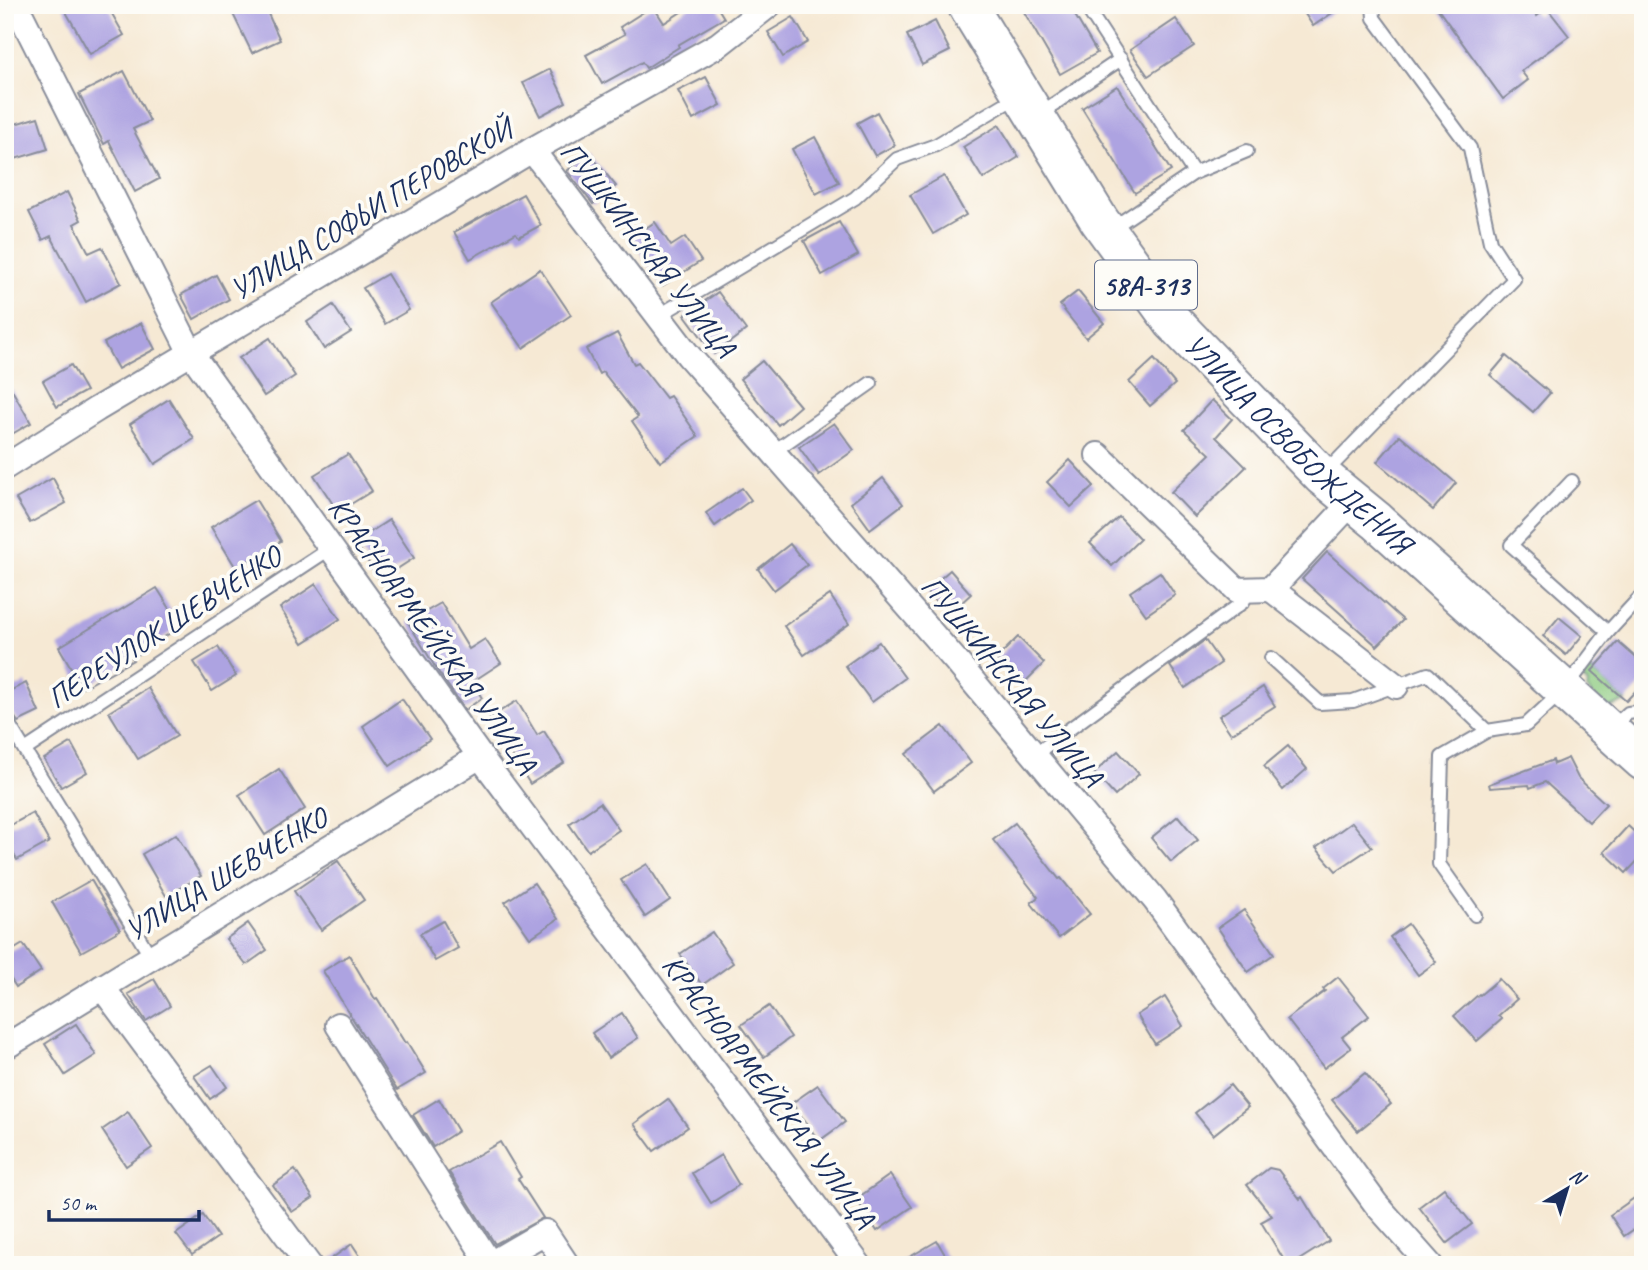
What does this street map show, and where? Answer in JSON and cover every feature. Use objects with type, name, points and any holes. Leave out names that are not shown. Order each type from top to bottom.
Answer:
[{"type":"main road","name":"УЛИЦА ОСВОБОЖДЕНИЯ","points":[[967,5],[1107,231],[1173,322],[1322,476],[1643,761]]},
{"type":"street","name":"КРАСНОАРМЕЙСКАЯ УЛИЦА","points":[[16,5],[191,353],[480,756],[859,1265]]},
{"type":"street","name":"УЛИЦА СОФЬИ ПЕРОВСКОЙ","points":[[5,467],[97,409],[532,150],[718,46],[769,5]]},
{"type":"street","name":"ПУШКИНСКАЯ УЛИЦА","points":[[532,150],[688,355],[956,661],[1156,900],[1376,1204],[1430,1265]]},
{"type":"street","points":[[1098,455],[1237,590],[1260,589],[1396,686]]},
{"type":"street","points":[[1260,589],[1353,501]]},
{"type":"street","name":"УЛИЦА ШЕВЧЕНКО","points":[[5,1047],[480,756]]},
{"type":"street","points":[[102,987],[309,1265]]},
{"type":"street","points":[[338,1025],[490,1265],[545,1232],[567,1265]]},
{"type":"lane","points":[[1085,5],[1194,173]]},
{"type":"lane","points":[[1322,476],[1514,279],[1490,242],[1470,148],[1374,18],[1373,5]]},
{"type":"lane","points":[[658,316],[855,198],[897,159],[1028,105],[1121,59]]},
{"type":"lane","points":[[1107,231],[1194,173],[1247,151]]},
{"type":"lane","points":[[773,452],[871,383]]},
{"type":"lane","points":[[1572,481],[1511,545],[1608,632]]},
{"type":"lane","name":"ПЕРЕУЛОК ШЕВЧЕНКО","points":[[25,750],[331,548]]},
{"type":"lane","points":[[1034,755],[1260,589]]},
{"type":"lane","points":[[1475,915],[1439,864],[1442,757],[1487,731],[1525,725],[1564,689],[1608,632],[1643,594]]},
{"type":"lane","points":[[1271,658],[1320,703],[1353,701],[1428,674],[1487,731]]},
{"type":"lane","points":[[1609,731],[1628,713],[1643,710]]},
{"type":"lane","points":[[5,718],[151,957]]},
{"type":"green space","points":[[1592,671],[1626,701],[1605,710],[1587,689],[1588,684],[1582,678],[1585,673]]},
{"type":"building","points":[[62,5],[107,5],[124,35],[90,54]]},
{"type":"building","points":[[251,5],[264,5],[280,40],[252,53],[233,14]]},
{"type":"building","points":[[692,5],[716,5],[724,18],[646,68],[642,62],[602,84],[586,55],[625,34],[620,27],[653,6],[664,23]]},
{"type":"building","points":[[1020,5],[1069,5],[1097,53],[1060,74]]},
{"type":"building","points":[[1299,5],[1344,5],[1313,26]]},
{"type":"building","points":[[1435,5],[1529,5],[1537,16],[1547,8],[1569,36],[1521,71],[1528,80],[1503,99]]},
{"type":"building","points":[[793,17],[808,42],[783,57],[768,32]]},
{"type":"building","points":[[1176,19],[1194,46],[1148,76],[1130,50]]},
{"type":"building","points":[[935,21],[950,51],[922,65],[907,35]]},
{"type":"building","points":[[550,69],[566,102],[540,116],[523,83]]},
{"type":"building","points":[[124,71],[150,121],[133,129],[159,179],[135,192],[109,141],[104,144],[79,94]]},
{"type":"building","points":[[706,77],[721,105],[693,120],[678,91]]},
{"type":"building","points":[[1117,86],[1171,171],[1135,193],[1082,108]]},
{"type":"building","points":[[877,112],[895,145],[875,156],[857,123]]},
{"type":"building","points":[[38,117],[48,149],[5,162],[5,127]]},
{"type":"building","points":[[999,125],[1019,157],[983,179],[963,147]]},
{"type":"building","points":[[815,137],[839,182],[816,194],[792,149]]},
{"type":"building","points":[[589,153],[616,186],[593,204],[567,171]]},
{"type":"building","points":[[944,176],[966,215],[933,234],[910,195]]},
{"type":"building","points":[[67,192],[81,220],[74,224],[89,253],[102,247],[121,283],[86,302],[51,236],[43,240],[29,212]]},
{"type":"building","points":[[523,194],[541,225],[519,237],[516,233],[470,259],[454,232]]},
{"type":"building","points":[[655,222],[671,246],[685,237],[701,261],[662,286],[631,238]]},
{"type":"building","points":[[839,222],[858,255],[822,275],[804,241]]},
{"type":"building","points":[[540,269],[571,315],[523,348],[491,302]]},
{"type":"building","points":[[387,274],[409,310],[385,324],[363,288]]},
{"type":"building","points":[[216,275],[229,299],[194,319],[181,295]]},
{"type":"building","points":[[1078,291],[1104,323],[1086,338],[1060,305]]},
{"type":"building","points":[[718,292],[746,330],[714,354],[685,315]]},
{"type":"building","points":[[333,305],[351,332],[324,349],[307,322]]},
{"type":"building","points":[[141,323],[155,349],[118,369],[104,343]]},
{"type":"building","points":[[617,333],[634,364],[638,362],[666,398],[670,396],[698,436],[660,462],[632,421],[638,417],[603,372],[599,374],[586,349]]},
{"type":"building","points":[[270,338],[295,376],[264,396],[239,358]]},
{"type":"building","points":[[1506,356],[1550,393],[1533,412],[1490,375]]},
{"type":"building","points":[[1154,359],[1175,384],[1150,406],[1129,382]]},
{"type":"building","points":[[762,361],[800,406],[778,425],[740,379]]},
{"type":"building","points":[[71,365],[86,391],[57,407],[43,381]]},
{"type":"building","points":[[5,378],[31,423],[5,438]]},
{"type":"building","points":[[169,399],[194,439],[155,464],[130,424]]},
{"type":"building","points":[[1212,400],[1232,419],[1216,437],[1246,467],[1195,517],[1171,492],[1210,454],[1184,430]]},
{"type":"building","points":[[834,423],[854,450],[819,475],[799,447]]},
{"type":"building","points":[[1400,435],[1456,483],[1433,510],[1377,462]]},
{"type":"building","points":[[348,454],[372,491],[338,512],[314,475]]},
{"type":"building","points":[[1070,460],[1094,486],[1071,507],[1047,482]]},
{"type":"building","points":[[53,478],[66,503],[30,523],[16,499]]},
{"type":"building","points":[[883,478],[903,504],[870,529],[851,503]]},
{"type":"building","points":[[742,488],[751,500],[715,526],[706,513]]},
{"type":"building","points":[[256,500],[281,541],[236,568],[211,527]]},
{"type":"building","points":[[1119,517],[1140,539],[1112,566],[1090,543]]},
{"type":"building","points":[[389,520],[414,558],[380,580],[355,542]]},
{"type":"building","points":[[790,544],[807,565],[774,590],[758,569]]},
{"type":"building","points":[[1327,552],[1403,620],[1377,646],[1302,579]]},
{"type":"building","points":[[950,570],[971,594],[948,615],[926,591]]},
{"type":"building","points":[[1160,572],[1175,595],[1146,615],[1130,592]]},
{"type":"building","points":[[316,584],[340,619],[303,643],[280,608]]},
{"type":"building","points":[[157,588],[181,626],[132,658],[133,660],[83,688],[59,647]]},
{"type":"building","points":[[830,595],[849,624],[804,655],[784,626]]},
{"type":"building","points":[[441,603],[469,649],[485,639],[501,663],[472,682],[482,698],[465,710],[408,622]]},
{"type":"building","points":[[1559,617],[1582,636],[1566,655],[1543,636]]},
{"type":"building","points":[[1018,637],[1044,663],[1022,685],[996,659]]},
{"type":"building","points":[[1205,640],[1221,663],[1185,688],[1170,666]]},
{"type":"building","points":[[879,642],[905,678],[872,702],[845,666]]},
{"type":"building","points":[[1618,642],[1643,664],[1643,683],[1626,701],[1592,671]]},
{"type":"building","points":[[218,647],[236,676],[212,691],[194,662]]},
{"type":"building","points":[[26,683],[39,712],[18,722],[5,707],[5,693]]},
{"type":"building","points":[[1263,687],[1275,706],[1231,734],[1219,716]]},
{"type":"building","points":[[148,688],[177,736],[138,759],[109,712]]},
{"type":"building","points":[[402,699],[430,739],[390,766],[363,726]]},
{"type":"building","points":[[517,701],[537,735],[544,731],[564,763],[530,784],[489,718]]},
{"type":"building","points":[[943,726],[971,763],[934,791],[906,754]]},
{"type":"building","points":[[71,743],[87,772],[61,787],[44,759]]},
{"type":"building","points":[[1288,746],[1307,769],[1283,790],[1264,766]]},
{"type":"building","points":[[1118,751],[1139,774],[1115,796],[1094,773]]},
{"type":"building","points":[[1568,758],[1578,778],[1606,804],[1589,822],[1545,782],[1530,788],[1529,785],[1490,788],[1489,784],[1553,760],[1554,764]]},
{"type":"building","points":[[279,769],[305,809],[265,835],[239,795]]},
{"type":"building","points":[[600,803],[619,830],[588,851],[569,824]]},
{"type":"building","points":[[33,813],[49,842],[17,860],[5,839],[5,828]]},
{"type":"building","points":[[1178,816],[1198,840],[1171,862],[1151,838]]},
{"type":"building","points":[[1352,822],[1372,847],[1336,871],[1316,848]]},
{"type":"building","points":[[1015,823],[1090,914],[1059,938],[1031,903],[1038,897],[993,840]]},
{"type":"building","points":[[1628,826],[1643,840],[1643,855],[1626,873],[1604,852]]},
{"type":"building","points":[[176,834],[201,876],[166,896],[142,854]]},
{"type":"building","points":[[338,861],[364,900],[321,930],[294,891]]},
{"type":"building","points":[[647,864],[670,900],[645,917],[621,880]]},
{"type":"building","points":[[91,880],[120,930],[81,952],[52,902]]},
{"type":"building","points":[[534,883],[558,919],[530,938],[505,902]]},
{"type":"building","points":[[1244,910],[1274,954],[1248,972],[1218,928]]},
{"type":"building","points":[[443,921],[458,948],[435,961],[420,934]]},
{"type":"building","points":[[248,923],[267,950],[246,965],[226,939]]},
{"type":"building","points":[[1408,924],[1436,962],[1418,975],[1390,937]]},
{"type":"building","points":[[712,932],[733,963],[702,985],[680,954]]},
{"type":"building","points":[[23,944],[41,971],[16,987],[5,970],[5,955]]},
{"type":"building","points":[[349,955],[375,999],[377,998],[426,1073],[397,1090],[323,971]]},
{"type":"building","points":[[1338,977],[1369,1016],[1342,1037],[1351,1048],[1324,1068],[1287,1019],[1325,991],[1323,989]]},
{"type":"building","points":[[154,979],[170,1006],[146,1021],[128,994]]},
{"type":"building","points":[[1499,979],[1517,999],[1498,1016],[1502,1019],[1477,1041],[1454,1016]]},
{"type":"building","points":[[1165,997],[1183,1026],[1155,1044],[1137,1015]]},
{"type":"building","points":[[769,1006],[791,1037],[764,1057],[741,1025]]},
{"type":"building","points":[[622,1013],[638,1038],[608,1058],[592,1033]]},
{"type":"building","points":[[76,1024],[96,1055],[65,1075],[45,1044]]},
{"type":"building","points":[[212,1065],[227,1087],[210,1099],[194,1076]]},
{"type":"building","points":[[1365,1073],[1391,1104],[1358,1131],[1332,1100]]},
{"type":"building","points":[[818,1085],[845,1122],[819,1141],[792,1103]]},
{"type":"building","points":[[1230,1085],[1248,1107],[1213,1135],[1195,1113]]},
{"type":"building","points":[[439,1099],[458,1131],[433,1147],[413,1115]]},
{"type":"building","points":[[668,1099],[688,1127],[654,1151],[634,1124]]},
{"type":"building","points":[[128,1112],[152,1148],[126,1166],[102,1130]]},
{"type":"building","points":[[500,1142],[521,1177],[518,1179],[543,1218],[495,1244],[449,1172]]},
{"type":"building","points":[[721,1155],[739,1185],[711,1203],[692,1173]]},
{"type":"building","points":[[1269,1168],[1278,1170],[1300,1199],[1302,1197],[1329,1241],[1291,1265],[1287,1265],[1261,1222],[1272,1216],[1247,1185]]},
{"type":"building","points":[[295,1170],[313,1198],[292,1212],[273,1185]]},
{"type":"building","points":[[890,1175],[912,1207],[877,1231],[856,1199]]},
{"type":"building","points":[[1444,1188],[1472,1224],[1447,1243],[1419,1207]]},
{"type":"building","points":[[1643,1192],[1643,1223],[1624,1236],[1610,1215]]},
{"type":"building","points":[[203,1215],[218,1237],[192,1255],[176,1234]]},
{"type":"building","points":[[937,1241],[951,1265],[896,1265]]},
{"type":"building","points":[[352,1244],[366,1265],[324,1265],[324,1264]]}]
